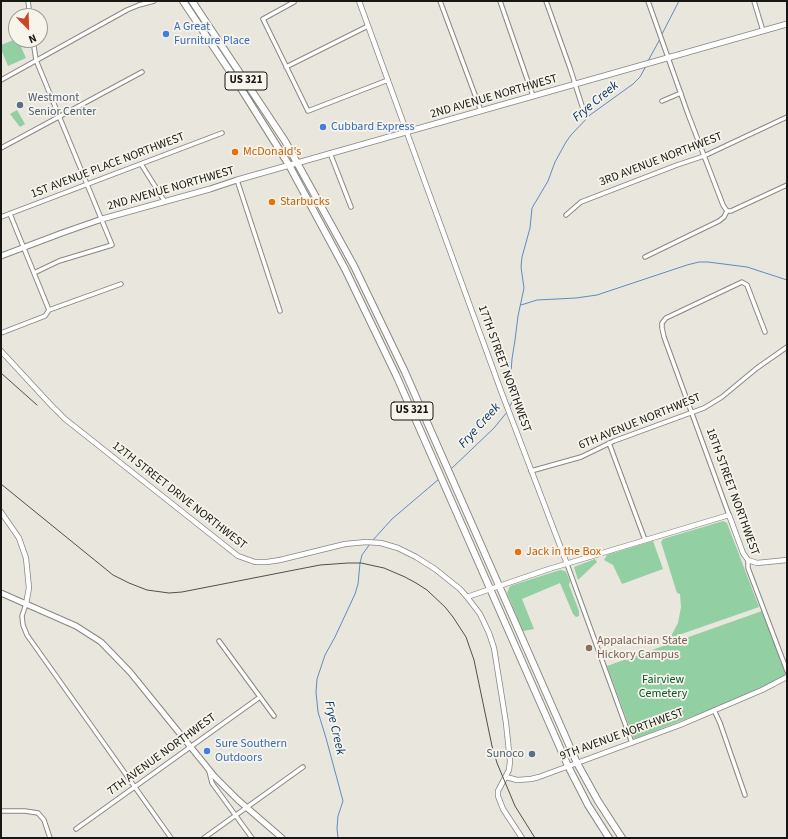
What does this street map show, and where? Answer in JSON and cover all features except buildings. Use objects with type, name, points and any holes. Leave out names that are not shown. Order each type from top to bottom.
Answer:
[{"type":"highway","name":"US 321","points":[[182,1],[239,86],[289,165],[332,243],[371,322],[418,426],[568,766],[588,805],[609,838]]},
{"type":"highway","name":"US 321","points":[[192,1],[271,119],[298,163],[354,266],[405,372],[577,763],[598,801],[622,838]]},
{"type":"main road","name":"2ND AVENUE NORTHWEST","points":[[1,256],[102,219],[787,24]]},
{"type":"main road","points":[[1,593],[76,626],[101,642],[130,672],[190,747],[226,788],[282,838]]},
{"type":"street","points":[[1,80],[127,10],[154,1]]},
{"type":"street","name":"17TH STREET NORTHWEST","points":[[359,1],[632,743]]},
{"type":"street","points":[[440,1],[481,111]]},
{"type":"street","points":[[500,1],[533,96]]},
{"type":"street","points":[[546,1],[576,84],[583,108]]},
{"type":"street","points":[[648,1],[704,156],[723,205],[727,211]]},
{"type":"street","points":[[754,1],[763,31]]},
{"type":"street","points":[[294,2],[263,19],[308,111],[388,80]]},
{"type":"street","points":[[286,67],[368,26]]},
{"type":"street","points":[[34,48],[36,60],[112,245],[59,261],[34,273]]},
{"type":"street","points":[[1,148],[142,72]]},
{"type":"street","points":[[662,101],[681,94]]},
{"type":"street","name":"3RD AVENUE NORTHWEST","points":[[566,215],[581,202],[684,162],[704,156],[787,117]]},
{"type":"street","name":"1ST AVENUE PLACE NORTHWEST","points":[[1,217],[222,133]]},
{"type":"street","points":[[330,153],[351,207]]},
{"type":"street","points":[[141,164],[164,202]]},
{"type":"street","points":[[237,180],[280,311]]},
{"type":"street","points":[[727,211],[731,211],[787,185]]},
{"type":"street","points":[[645,257],[719,221],[724,217],[727,211]]},
{"type":"street","points":[[10,214],[49,310]]},
{"type":"street","name":"18TH STREET NORTHWEST","points":[[765,332],[747,285],[742,282],[664,320],[662,328],[743,553],[748,560],[748,568],[787,671]]},
{"type":"street","points":[[1,333],[45,316],[49,310],[120,284]]},
{"type":"street","name":"6TH AVENUE NORTHWEST","points":[[531,471],[582,457],[609,443],[692,413],[716,401],[757,368],[787,347]]},
{"type":"street","name":"12TH STREET DRIVE NORTHWEST","points":[[1,351],[51,406],[65,419],[238,556],[255,562],[267,562],[345,544],[377,542],[398,548],[423,561],[448,579],[467,597],[486,626],[494,648],[510,753],[510,766],[498,791],[498,796],[503,809],[522,838]]},
{"type":"street","points":[[609,443],[645,540]]},
{"type":"street","points":[[1,512],[19,538],[26,558],[29,588],[22,616],[23,625],[27,635],[171,838]]},
{"type":"street","points":[[467,597],[567,564],[729,515]]},
{"type":"street","points":[[748,560],[757,563],[787,560]]},
{"type":"street","points":[[219,641],[274,716]]},
{"type":"street","name":"9TH AVENUE NORTHWEST","points":[[506,777],[516,780],[531,779],[577,763],[714,710],[787,677]]},
{"type":"street","name":"7TH AVENUE NORTHWEST","points":[[76,829],[260,697]]},
{"type":"street","points":[[714,710],[720,722],[745,795]]},
{"type":"street","points":[[204,838],[303,767]]},
{"type":"street","points":[[208,768],[212,783],[252,838]]},
{"type":"street","points":[[1,811],[34,812],[40,815],[44,820],[50,838]]},
{"type":"green space","points":[[8,42],[8,48],[22,48],[26,58],[8,66],[1,49],[1,45]]},
{"type":"green space","points":[[17,110],[25,124],[20,127],[10,114]]},
{"type":"green space","points":[[723,521],[727,523],[759,607],[670,638],[678,623],[681,607],[680,594],[677,593],[661,542],[663,539]]},
{"type":"green space","points":[[653,541],[663,569],[622,584],[613,565],[604,560],[607,555]]},
{"type":"green space","points":[[595,559],[597,562],[578,580],[574,567]]},
{"type":"green space","points":[[560,570],[565,571],[570,581],[569,585],[579,611],[579,616],[576,617],[573,614],[560,583],[522,599],[534,629],[523,631],[507,593],[510,586]]},
{"type":"green space","name":"Fairview Cemetery","points":[[762,611],[787,675],[722,705],[634,739],[607,666]]},
{"type":"waterway","name":"Frye Creek","points":[[661,36],[679,1]]},
{"type":"waterway","name":"Frye Creek","points":[[648,61],[660,39]]},
{"type":"waterway","name":"Frye Creek","points":[[509,408],[513,400],[514,391],[511,372],[512,359],[518,316],[524,288],[521,267],[522,257],[530,228],[532,208],[548,181],[555,162],[571,135],[590,115],[633,84],[640,77],[646,66]]},
{"type":"waterway","points":[[521,305],[537,300],[576,298],[597,295],[699,262],[747,267],[787,280]]},
{"type":"waterway","name":"Frye Creek","points":[[451,469],[494,428],[507,412]]},
{"type":"waterway","name":"Frye Creek","points":[[373,540],[392,519],[439,479]]},
{"type":"waterway","name":"Frye Creek","points":[[338,838],[338,816],[343,801],[318,712],[316,692],[317,679],[325,655],[355,594],[362,555],[370,544]]},
{"type":"railway","points":[[1,373],[37,405]]},
{"type":"railway","points":[[1,484],[113,575],[147,590],[169,593],[182,592],[320,565],[348,563],[361,563],[384,568],[405,577],[427,590],[445,607],[466,637],[474,660],[497,763],[515,806],[535,838]]},
{"type":"place","name":"A Great Furniture Place","points":[[166,34]]},
{"type":"place","name":"Westmont Senior Center","points":[[20,105]]},
{"type":"place","name":"Cubbard Express","points":[[323,127]]},
{"type":"place","name":"McDonald's","points":[[235,152]]},
{"type":"place","name":"Starbucks","points":[[272,202]]},
{"type":"place","name":"Jack in the Box","points":[[518,552]]},
{"type":"place","name":"Appalachian State Hickory Campus","points":[[589,648]]},
{"type":"place","name":"Sure Southern Outdoors","points":[[207,751]]},
{"type":"place","name":"Sunoco","points":[[532,754]]}]
